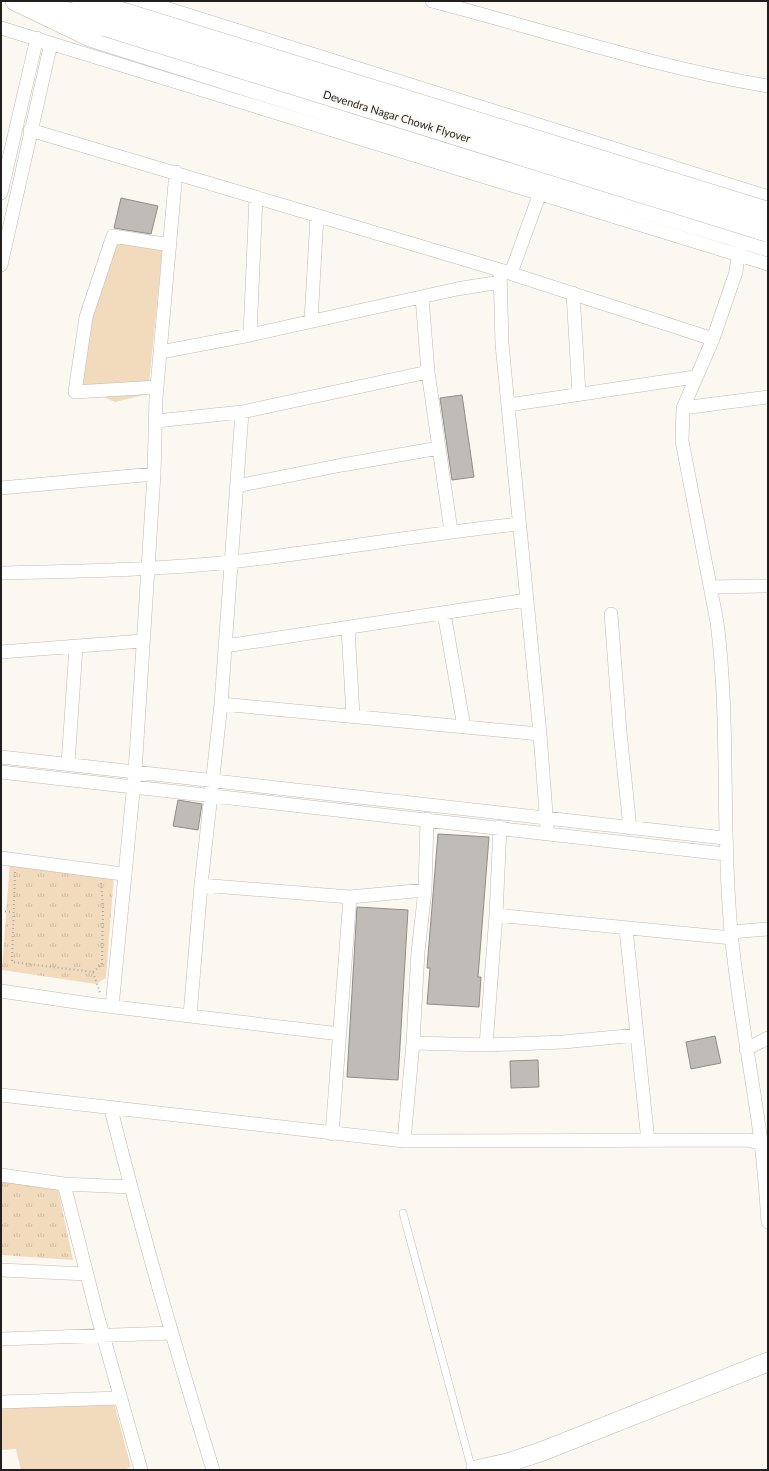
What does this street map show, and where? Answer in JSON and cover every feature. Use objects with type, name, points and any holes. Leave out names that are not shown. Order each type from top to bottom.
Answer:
[{"type":"highway","name":"Devendra Nagar Chowk Flyover","points":[[27,1],[113,12],[767,201]]},
{"type":"highway","name":"Devendra Nagar Chowk Flyover","points":[[83,1],[754,246]]},
{"type":"street","points":[[15,1],[90,37],[754,246],[768,264]]},
{"type":"street","points":[[432,1],[630,56],[721,78],[768,86]]},
{"type":"street","points":[[1,28],[540,193],[754,246]]},
{"type":"street","points":[[1,193],[37,38]]},
{"type":"street","points":[[1,265],[30,130],[51,43]]},
{"type":"street","points":[[30,130],[176,172],[504,275],[573,293],[713,339]]},
{"type":"street","points":[[108,1006],[135,772],[142,641],[154,474],[157,386],[176,172]]},
{"type":"street","points":[[540,193],[504,275],[502,344],[540,734],[546,819],[549,833]]},
{"type":"street","points":[[250,335],[256,197]]},
{"type":"street","points":[[754,246],[767,201]]},
{"type":"street","points":[[311,321],[317,216]]},
{"type":"street","points":[[768,222],[736,272],[713,339],[695,377],[683,408],[682,441],[710,587],[720,650],[724,697],[724,838],[731,935],[746,1049],[761,1138],[768,1222]]},
{"type":"street","points":[[157,386],[75,392],[86,317],[113,236],[170,245]]},
{"type":"street","points":[[161,352],[250,335],[422,297],[504,275]]},
{"type":"street","points":[[573,293],[579,394]]},
{"type":"street","points":[[422,297],[428,372],[451,531]]},
{"type":"street","points":[[156,421],[242,412],[428,372]]},
{"type":"street","points":[[508,405],[695,377]]},
{"type":"street","points":[[683,408],[768,397]]},
{"type":"street","points":[[190,1015],[201,885],[212,797],[221,704],[242,412]]},
{"type":"street","points":[[237,486],[342,465],[439,448]]},
{"type":"street","points":[[1,488],[154,474]]},
{"type":"street","points":[[1,573],[147,568],[231,562],[451,531],[519,524]]},
{"type":"street","points":[[710,587],[768,586]]},
{"type":"street","points":[[225,646],[527,600]]},
{"type":"street","points":[[444,613],[464,727]]},
{"type":"street","points":[[611,614],[620,732],[630,828]]},
{"type":"street","points":[[348,628],[353,716]]},
{"type":"street","points":[[1,652],[142,641]]},
{"type":"street","points":[[68,764],[76,647]]},
{"type":"street","points":[[221,704],[540,734]]},
{"type":"street","points":[[1,757],[213,782],[724,838]]},
{"type":"street","points":[[1,772],[212,797],[428,819],[725,854]]},
{"type":"street","points":[[404,1141],[413,1043],[418,952],[425,890],[428,819]]},
{"type":"street","points":[[486,1045],[496,915],[500,828]]},
{"type":"street","points":[[1,858],[123,874]]},
{"type":"street","points":[[201,885],[350,897],[425,890]]},
{"type":"street","points":[[332,1134],[350,897]]},
{"type":"street","points":[[496,915],[626,929],[731,935],[768,929]]},
{"type":"street","points":[[626,929],[648,1141]]},
{"type":"street","points":[[1,991],[108,1006],[340,1034]]},
{"type":"street","points":[[413,1043],[486,1045],[563,1042],[637,1035]]},
{"type":"street","points":[[746,1049],[768,1038]]},
{"type":"street","points":[[1,1095],[332,1134],[404,1141],[648,1141],[761,1138]]},
{"type":"street","points":[[111,1108],[130,1187],[171,1333],[213,1470]]},
{"type":"street","points":[[1,1175],[64,1184],[130,1187]]},
{"type":"street","points":[[64,1184],[120,1398],[141,1470]]},
{"type":"street","points":[[1,1270],[87,1274]]},
{"type":"street","points":[[1,1339],[171,1333]]},
{"type":"street","points":[[476,1470],[507,1463],[543,1451],[768,1362]]},
{"type":"street","points":[[1,1402],[120,1398]]},
{"type":"lane","points":[[403,1213],[472,1470]]},
{"type":"path","points":[[22,871],[15,871],[12,962],[93,972],[102,964],[103,907],[100,878]]},
{"type":"path","points":[[1,911],[13,912]]},
{"type":"path","points":[[93,972],[108,1006]]},
{"type":"green space","points":[[113,235],[163,244],[148,394],[115,402],[89,391],[73,375]]},
{"type":"green space","points":[[10,861],[114,874],[106,978],[96,984],[2,970]]},
{"type":"green space","points":[[1,1178],[57,1185],[73,1260],[1,1255]]},
{"type":"green space","points":[[114,1403],[131,1467],[124,1470],[21,1470],[16,1449],[1,1450],[1,1406]]},
{"type":"building","points":[[121,198],[158,206],[151,234],[114,228]]},
{"type":"building","points":[[462,395],[474,477],[452,480],[440,398]]},
{"type":"building","points":[[178,800],[202,804],[198,830],[173,826]]},
{"type":"building","points":[[438,834],[489,837],[478,977],[481,977],[479,1007],[427,1004],[430,968],[427,968]]},
{"type":"building","points":[[357,907],[408,910],[398,1080],[347,1077]]},
{"type":"building","points":[[715,1036],[721,1063],[691,1069],[686,1042]]},
{"type":"building","points":[[538,1060],[539,1087],[511,1088],[510,1061]]}]
